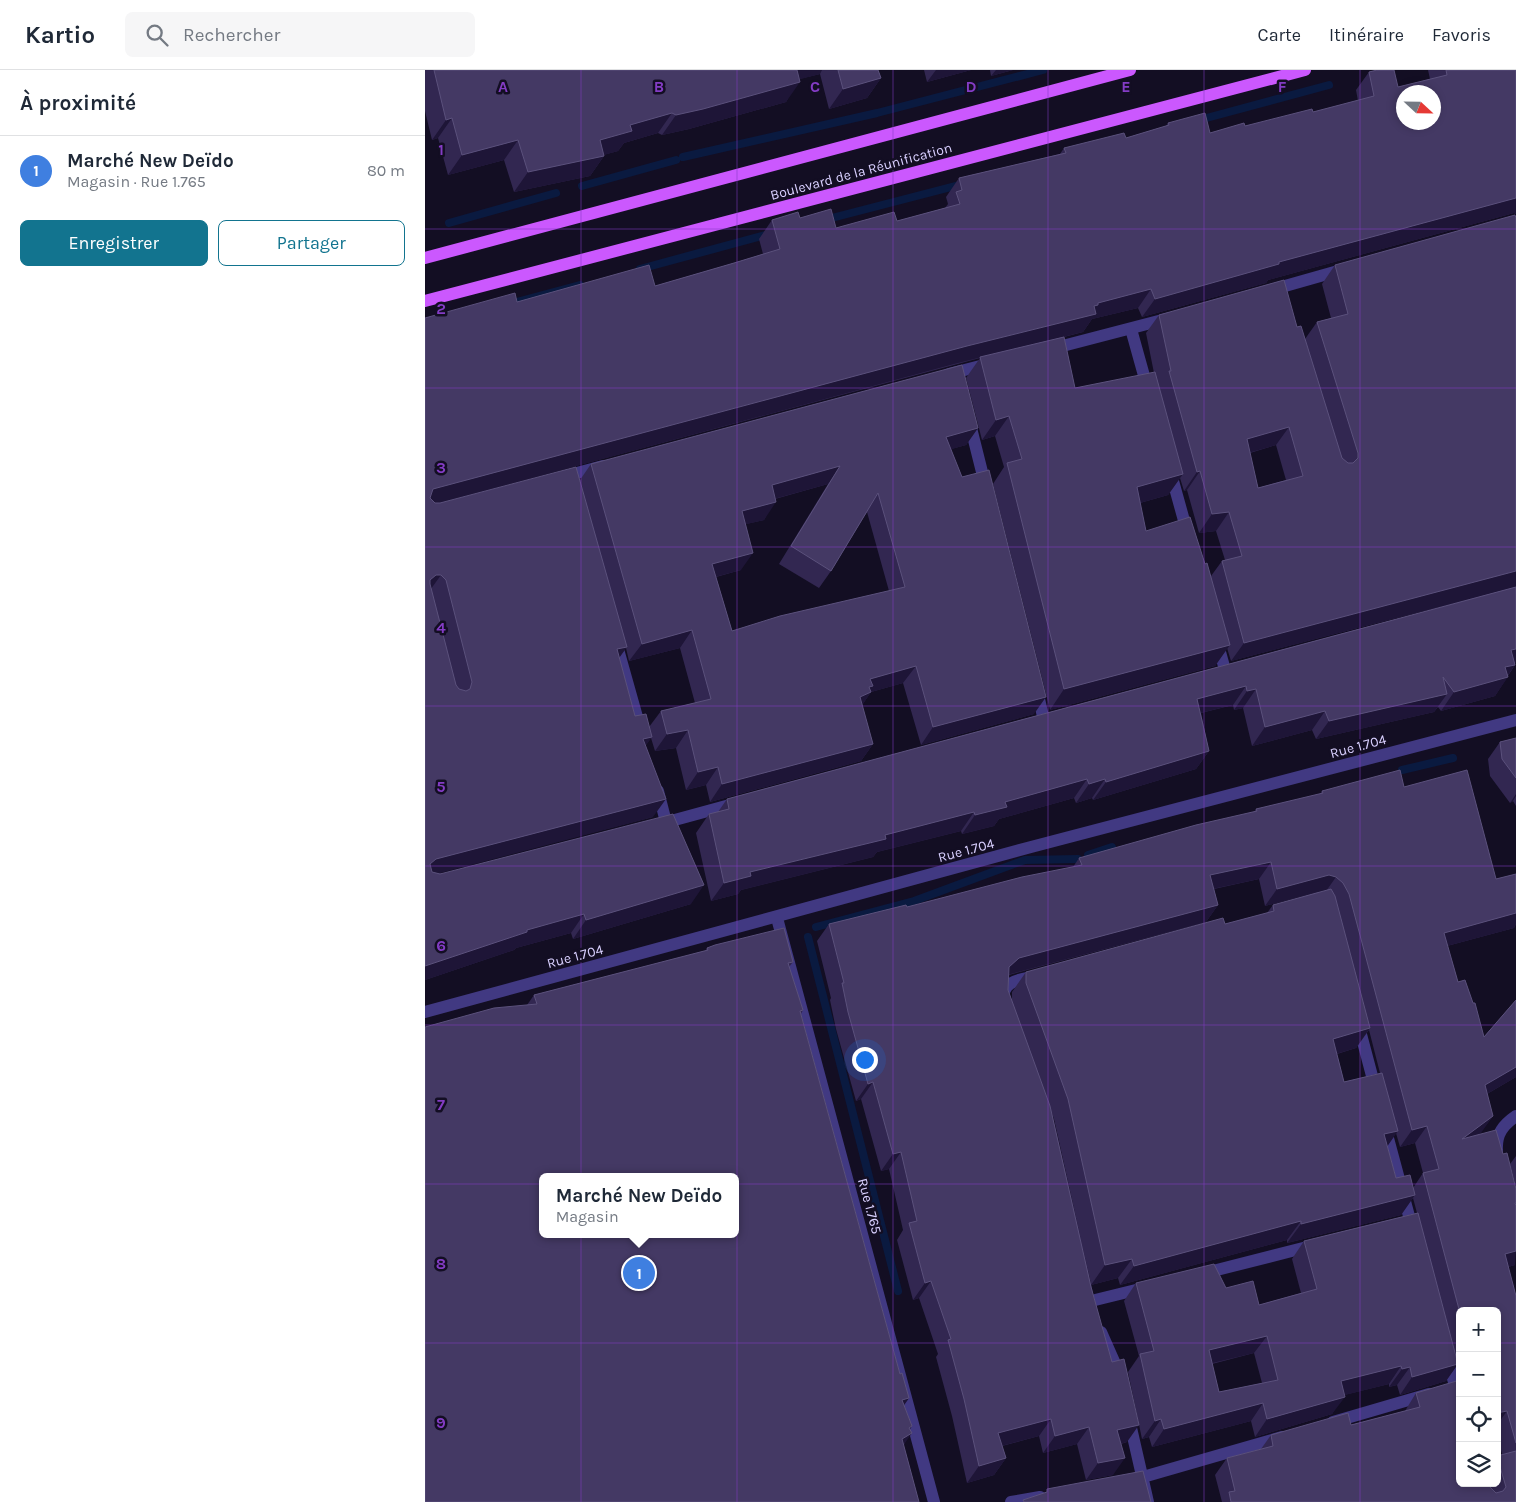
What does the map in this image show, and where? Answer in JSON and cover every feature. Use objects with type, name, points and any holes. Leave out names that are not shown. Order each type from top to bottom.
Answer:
[{"type":"main road","points":[[425,258],[1129,70]]},
{"type":"main road","name":"Boulevard de la Réunification","points":[[425,301],[1305,70]]},
{"type":"street","points":[[1261,293],[1281,292],[1355,266]]},
{"type":"street","points":[[1039,352],[1187,313]]},
{"type":"street","points":[[1131,329],[1152,405]]},
{"type":"street","points":[[937,377],[957,377],[1002,360]]},
{"type":"street","points":[[966,410],[991,505]]},
{"type":"street","points":[[550,480],[570,480],[616,462]]},
{"type":"street","points":[[1168,462],[1191,547]]},
{"type":"street","points":[[611,625],[645,747]]},
{"type":"street","points":[[1215,632],[1225,670]]},
{"type":"street","points":[[1033,674],[1044,721]]},
{"type":"street","name":"Rue 1.704","points":[[425,1012],[777,918],[1031,847],[1516,720]]},
{"type":"street","points":[[653,775],[666,822]]},
{"type":"street","points":[[648,827],[751,799]]},
{"type":"street","name":"Rue 1.765","points":[[777,918],[934,1502]]},
{"type":"street","points":[[1007,1013],[1003,996],[1009,983],[1046,973]]},
{"type":"street","points":[[1354,1010],[1381,1111],[1405,1223],[1415,1240]]},
{"type":"street","points":[[1499,1160],[1496,1142],[1498,1135],[1505,1124],[1516,1116]]},
{"type":"street","points":[[1192,1276],[1325,1243]]},
{"type":"street","points":[[1122,1387],[1119,1370],[1090,1306],[1163,1283]]},
{"type":"street","points":[[1443,1341],[1458,1397]]},
{"type":"street","points":[[1323,1425],[1455,1387]]},
{"type":"street","points":[[1125,1404],[1148,1502]]},
{"type":"street","points":[[1124,1481],[1143,1478],[1294,1434]]},
{"type":"street","points":[[1011,1502],[1049,1495]]},
{"type":"building","points":[[434,70],[797,70],[800,82],[703,109],[676,115],[672,113],[630,125],[632,131],[600,140],[604,156],[528,172],[518,140],[462,155],[452,118],[446,120]]},
{"type":"building","points":[[838,70],[878,70],[881,78],[843,89]]},
{"type":"building","points":[[1394,70],[1398,85],[1396,85],[1396,130],[1441,130],[1441,85],[1406,85],[1447,75],[1446,70],[1516,70],[1516,198],[1279,262],[1279,264],[1155,299],[1151,289],[1098,303],[1098,305],[1094,306],[1096,314],[967,346],[433,489],[430,498],[435,503],[440,503],[576,467],[627,647],[617,649],[635,716],[646,714],[652,737],[643,739],[666,799],[436,859],[430,864],[432,872],[440,874],[673,814],[704,885],[586,920],[584,914],[527,930],[527,932],[425,966],[425,318],[515,293],[517,302],[649,265],[655,286],[780,249],[772,220],[798,212],[800,218],[831,209],[836,228],[894,212],[897,221],[960,204],[956,192],[962,190],[959,178],[1066,153],[1064,148],[1124,133],[1126,138],[1169,125],[1168,123],[1205,113],[1210,133],[1244,123],[1245,126],[1312,109],[1313,112],[1374,96],[1369,72]],"holes":[[[436,575],[441,575],[446,580],[472,682],[470,689],[466,691],[459,689],[456,685],[430,584],[430,580]]]},
{"type":"building","points":[[1515,215],[1516,571],[1244,643],[1222,561],[1242,556],[1229,512],[1212,514],[1200,471],[1197,472],[1169,371],[1171,371],[1159,315],[1284,280],[1297,327],[1301,326],[1342,458],[1348,463],[1353,463],[1358,458],[1358,453],[1317,322],[1348,314],[1335,265]],"holes":[[[1289,427],[1303,476],[1258,488],[1247,439]]]},
{"type":"building","points":[[1064,337],[1075,388],[1155,372],[1183,474],[1137,487],[1146,531],[1190,517],[1205,564],[1207,563],[1230,645],[1064,689],[1007,463],[1022,459],[1009,416],[996,420],[980,357]]},
{"type":"building","points":[[962,365],[978,428],[946,437],[962,477],[989,470],[1046,697],[933,727],[916,666],[870,679],[873,686],[869,687],[871,692],[860,697],[873,744],[722,784],[718,767],[698,772],[688,730],[667,734],[661,711],[711,699],[692,630],[642,644],[591,464]],"holes":[[[840,466],[791,546],[831,571],[878,493],[905,587],[780,616],[732,631],[712,564],[753,553],[742,511],[776,502],[772,485]]]},
{"type":"building","points":[[1516,587],[1516,649],[1511,650],[1515,665],[1505,667],[1508,677],[1454,692],[1443,677],[1447,694],[1329,721],[1325,711],[1265,727],[1256,689],[1247,691],[1246,686],[1197,699],[1209,751],[1106,782],[1105,779],[1089,784],[1087,779],[1005,802],[1007,807],[975,815],[974,812],[885,835],[886,839],[750,872],[751,876],[724,883],[709,814],[729,809],[727,799]]},
{"type":"building","points":[[1516,738],[1516,778],[1502,759],[1500,742]]},
{"type":"building","points":[[1400,770],[1404,787],[1467,770],[1496,879],[1516,874],[1516,913],[1444,933],[1458,982],[1465,980],[1473,1003],[1475,1003],[1484,1037],[1516,1000],[1516,1067],[1485,1085],[1493,1116],[1462,1139],[1496,1130],[1503,1154],[1507,1153],[1516,1189],[1516,1251],[1505,1254],[1516,1296],[1516,1443],[1507,1411],[1501,1412],[1501,1307],[1458,1307],[1423,1173],[1439,1169],[1427,1126],[1412,1130],[1349,894],[1343,883],[1336,877],[1329,875],[1277,889],[1271,862],[1210,875],[1218,905],[1019,958],[1009,967],[1008,990],[1050,1106],[1091,1287],[1112,1362],[1124,1359],[1139,1425],[1117,1430],[1125,1458],[1098,1463],[1089,1427],[1055,1436],[1051,1419],[998,1433],[1006,1458],[979,1466],[948,1340],[951,1339],[931,1281],[925,1283],[909,1223],[917,1221],[901,1152],[893,1154],[873,1082],[868,1084],[848,1012],[842,983],[844,983],[829,924],[906,905],[907,907],[1022,877],[1082,865],[1079,858],[1196,825],[1257,811],[1256,809],[1323,793],[1322,791]]},
{"type":"building","points":[[1331,889],[1335,896],[1370,1028],[1333,1039],[1344,1082],[1382,1073],[1398,1131],[1384,1134],[1396,1178],[1410,1175],[1415,1195],[1301,1224],[1301,1221],[1134,1266],[1132,1259],[1105,1265],[1068,1099],[1026,983],[1026,972],[1223,918],[1225,924],[1274,911],[1273,905]]},
{"type":"building","points":[[784,928],[793,962],[788,963],[803,1010],[800,1011],[900,1374],[902,1373],[909,1398],[902,1400],[912,1426],[909,1428],[912,1433],[902,1439],[919,1502],[425,1502],[425,1027],[494,1008],[537,1004],[534,995],[708,950],[707,948]]},
{"type":"building","points":[[1418,1213],[1456,1356],[1456,1365],[1412,1377],[1410,1367],[1402,1369],[1401,1366],[1341,1381],[1345,1397],[1267,1419],[1263,1403],[1164,1429],[1161,1419],[1155,1421],[1140,1354],[1154,1351],[1136,1283],[1214,1264],[1226,1288],[1253,1281],[1259,1305],[1317,1289],[1304,1241]],"holes":[[[1267,1336],[1278,1380],[1219,1392],[1209,1350]]]},
{"type":"building","points":[[1456,1381],[1456,1487],[1490,1487],[1496,1493],[1503,1491],[1506,1487],[1501,1470],[1501,1455],[1516,1451],[1516,1502],[1231,1502],[1229,1492],[1235,1491],[1227,1458],[1273,1446],[1271,1435],[1348,1413],[1351,1425],[1420,1407],[1416,1393]]},
{"type":"building","points":[[1143,1471],[1151,1502],[1024,1502],[1023,1500],[1047,1492],[1047,1489]]},
{"type":"waterway","points":[[683,157],[877,113],[1043,70]]},
{"type":"waterway","points":[[1199,120],[1329,85]]},
{"type":"waterway","points":[[582,186],[676,160]]},
{"type":"waterway","points":[[824,220],[963,184]]},
{"type":"waterway","points":[[449,223],[556,193]]},
{"type":"waterway","points":[[640,269],[769,234]]},
{"type":"waterway","points":[[509,304],[580,285]]},
{"type":"waterway","points":[[1402,770],[1453,758]]},
{"type":"waterway","points":[[1088,855],[1112,847]]},
{"type":"waterway","points":[[816,927],[914,901],[1025,860],[1078,859]]},
{"type":"waterway","points":[[808,937],[898,1291]]},
{"type":"place","name":"Marché New Deïdo","points":[[639,1273]]}]
